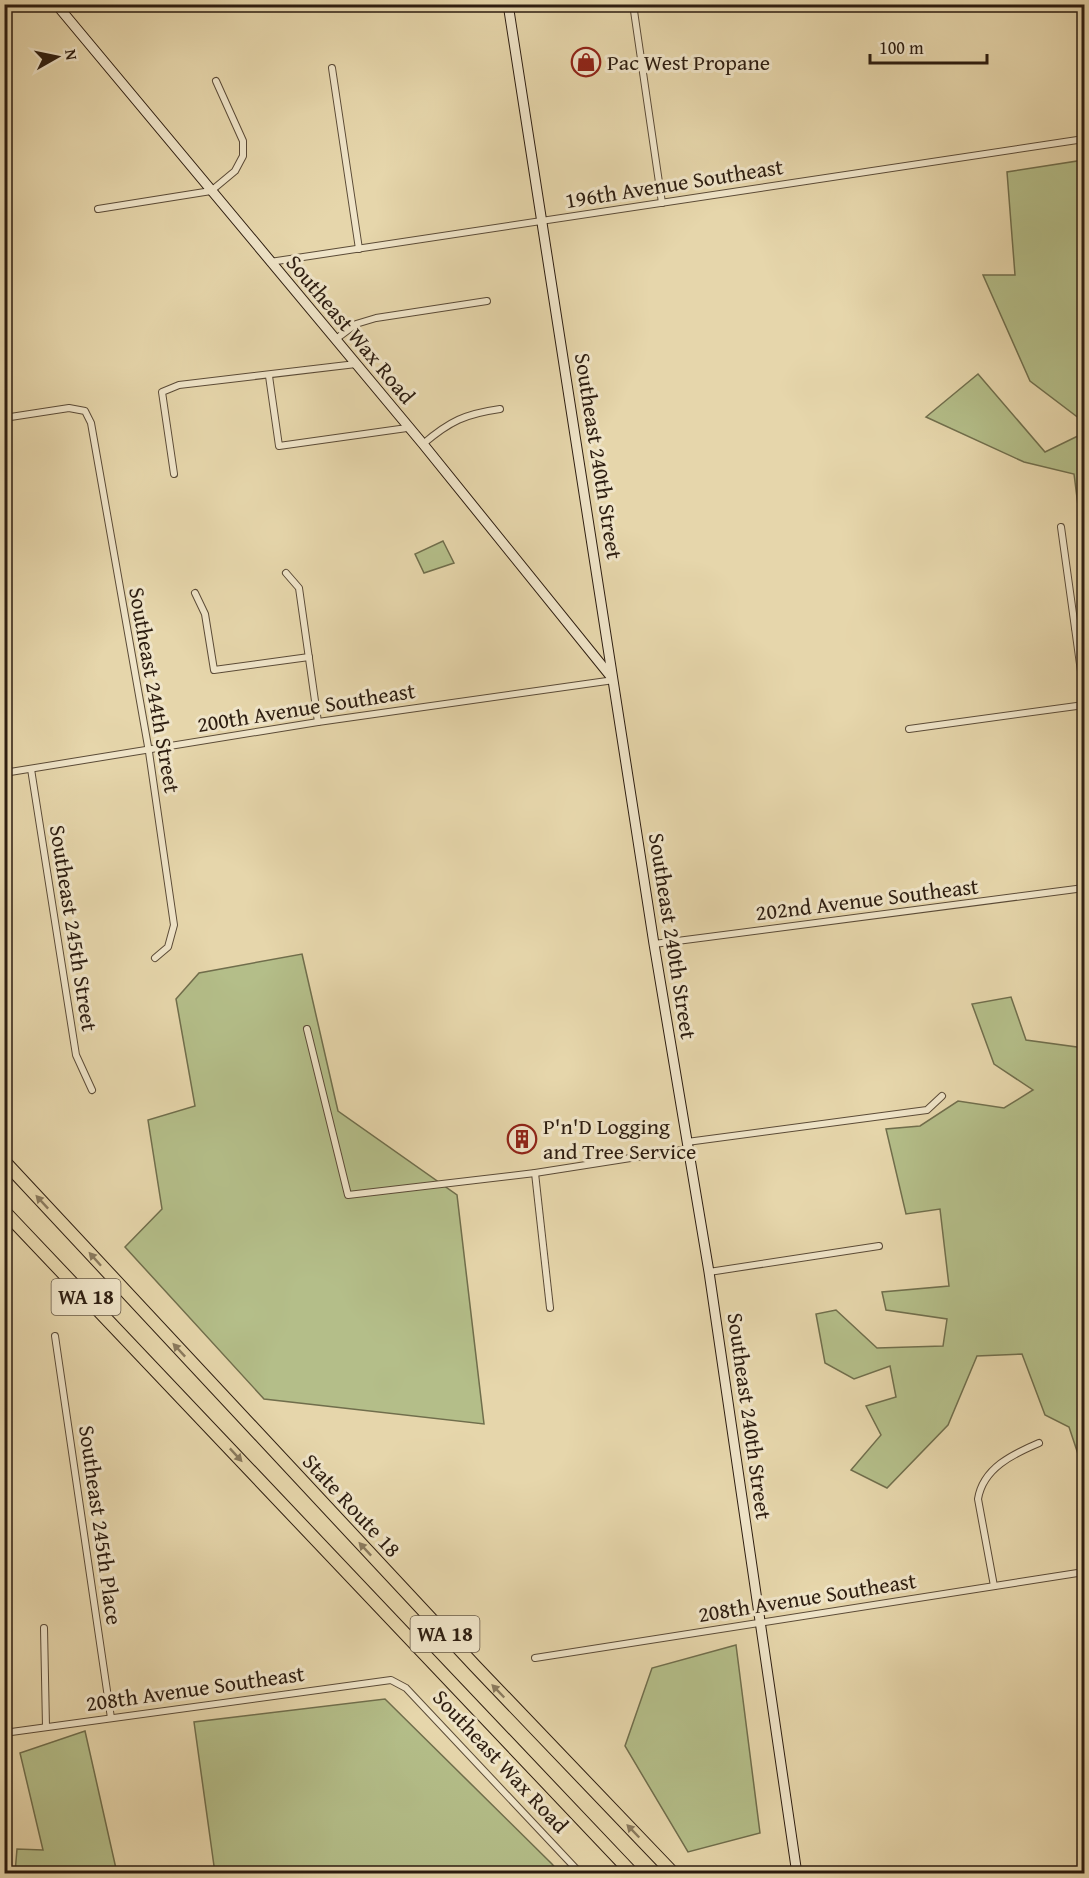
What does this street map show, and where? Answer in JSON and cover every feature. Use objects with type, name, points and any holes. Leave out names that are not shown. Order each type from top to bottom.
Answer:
[{"type":"highway","name":"State Route 18","points":[[4,1161],[467,1658],[674,1874]]},
{"type":"highway","name":"WA 18","points":[[4,1211],[633,1874]]},
{"type":"main road","name":"Southeast Wax Road","points":[[56,4],[336,339],[407,428],[423,444],[614,680]]},
{"type":"main road","name":"Southeast 240th Street","points":[[508,4],[654,944],[709,1272],[758,1622],[797,1874]]},
{"type":"street","points":[[633,4],[662,203]]},
{"type":"street","points":[[332,68],[359,249]]},
{"type":"street","points":[[98,209],[211,191],[235,171],[241,163],[244,147],[241,135],[216,81]]},
{"type":"street","name":"196th Avenue Southeast","points":[[270,262],[1084,139]]},
{"type":"street","points":[[336,339],[356,324],[376,318],[487,301]]},
{"type":"street","points":[[174,474],[162,392],[179,385],[356,364]]},
{"type":"street","points":[[269,376],[279,446],[407,428]]},
{"type":"street","name":"Southeast 244th Street","points":[[4,418],[69,408],[85,411],[91,423],[149,752],[174,925],[168,947],[155,957]]},
{"type":"street","points":[[423,444],[455,420],[475,413],[500,409]]},
{"type":"street","points":[[1061,527],[1084,693]]},
{"type":"street","points":[[285,573],[299,588],[318,722]]},
{"type":"street","points":[[195,593],[205,614],[214,670],[309,657]]},
{"type":"street","points":[[1075,628],[1084,627]]},
{"type":"street","name":"200th Avenue Southeast","points":[[4,773],[149,752],[318,722],[614,680]]},
{"type":"street","points":[[909,729],[1084,705]]},
{"type":"street","name":"Southeast 245th Street","points":[[32,769],[76,1055],[92,1090]]},
{"type":"street","name":"202nd Avenue Southeast","points":[[654,944],[1084,888]]},
{"type":"street","points":[[307,1029],[348,1195],[535,1173],[688,1145],[927,1110],[942,1096]]},
{"type":"street","points":[[535,1173],[550,1308]]},
{"type":"street","points":[[709,1272],[879,1246]]},
{"type":"street","name":"Southeast 245th Place","points":[[55,1336],[111,1718]]},
{"type":"street","points":[[994,1586],[978,1499],[979,1490],[983,1482],[1003,1461],[1039,1443]]},
{"type":"street","name":"208th Avenue Southeast","points":[[535,1658],[1084,1572]]},
{"type":"street","points":[[44,1628],[46,1727]]},
{"type":"street","name":"208th Avenue Southeast","points":[[4,1733],[391,1680]]},
{"type":"street","name":"Southeast Wax Road","points":[[391,1680],[406,1688],[580,1874]]},
{"type":"green space","points":[[1084,160],[1084,422],[1030,381],[983,275],[1015,275],[1007,172]]},
{"type":"green space","points":[[978,374],[1045,452],[1084,433],[1084,553],[1074,474],[1024,462],[926,417]]},
{"type":"green space","points":[[443,541],[454,563],[424,573],[415,554]]},
{"type":"green space","points":[[302,954],[338,1111],[457,1195],[484,1424],[264,1399],[125,1247],[162,1209],[148,1120],[195,1106],[176,999],[199,973]]},
{"type":"green space","points":[[1011,997],[1026,1040],[1084,1048],[1084,1472],[1069,1427],[1045,1415],[1022,1354],[977,1356],[948,1425],[887,1488],[851,1470],[881,1435],[866,1406],[896,1397],[890,1366],[854,1379],[825,1363],[816,1314],[836,1310],[877,1348],[943,1346],[947,1319],[886,1310],[882,1292],[949,1286],[940,1209],[906,1214],[886,1129],[920,1126],[958,1101],[1004,1108],[1033,1090],[994,1064],[972,1004]]},
{"type":"green space","points":[[736,1645],[760,1833],[688,1852],[625,1746],[652,1668]]},
{"type":"green space","points":[[385,1699],[560,1873],[215,1873],[194,1722]]},
{"type":"green space","points":[[85,1731],[117,1873],[15,1873],[17,1849],[43,1850],[20,1753]]},
{"type":"place","name":"Pac West Propane","points":[[586,62]]},
{"type":"place","name":"P'n'D Logging and Tree Service","points":[[522,1139]]}]
